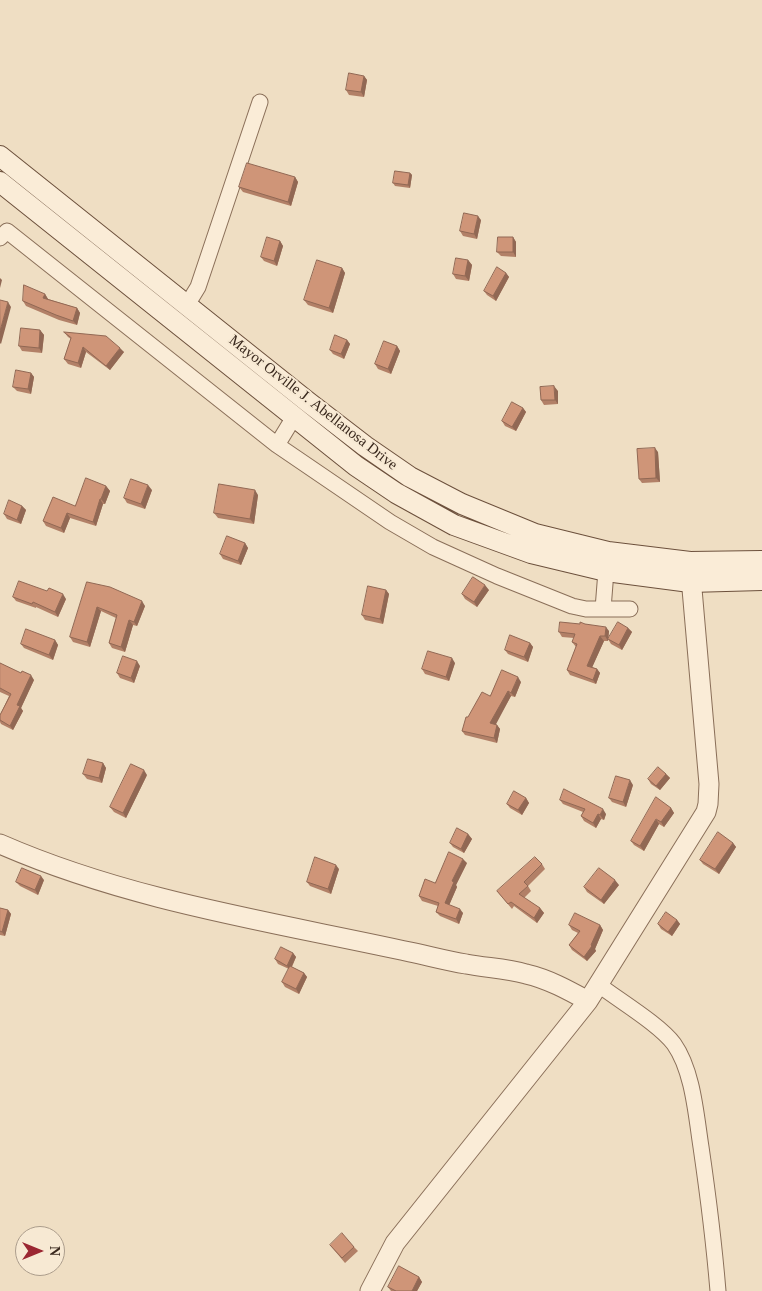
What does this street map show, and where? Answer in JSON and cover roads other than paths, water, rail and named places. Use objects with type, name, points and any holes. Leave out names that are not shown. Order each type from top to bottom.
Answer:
[{"type":"main road","name":"Mayor Orville J. Abellanosa Drive","points":[[0,156],[365,446],[410,477],[462,504],[535,534],[608,552],[690,562],[762,560]]},
{"type":"main road","name":"Mayor Orville J. Abellanosa Drive","points":[[0,182],[356,466],[396,493],[454,525],[531,552],[606,571],[690,582],[762,580]]},
{"type":"street","points":[[186,305],[198,287],[260,102]]},
{"type":"street","points":[[2,231],[277,445],[390,522],[433,547],[497,576],[572,606],[603,610],[630,609]]},
{"type":"street","points":[[277,445],[294,417]]},
{"type":"street","points":[[370,1291],[395,1243],[588,1001],[701,820],[708,804],[709,784],[690,582],[690,562]]},
{"type":"street","points":[[603,610],[606,571]]},
{"type":"street","points":[[0,844],[77,875],[156,896],[251,919],[457,963],[526,974],[560,986],[588,1001]]},
{"type":"street","points":[[599,985],[664,1034],[681,1056],[696,1110],[710,1205],[718,1291]]}]
